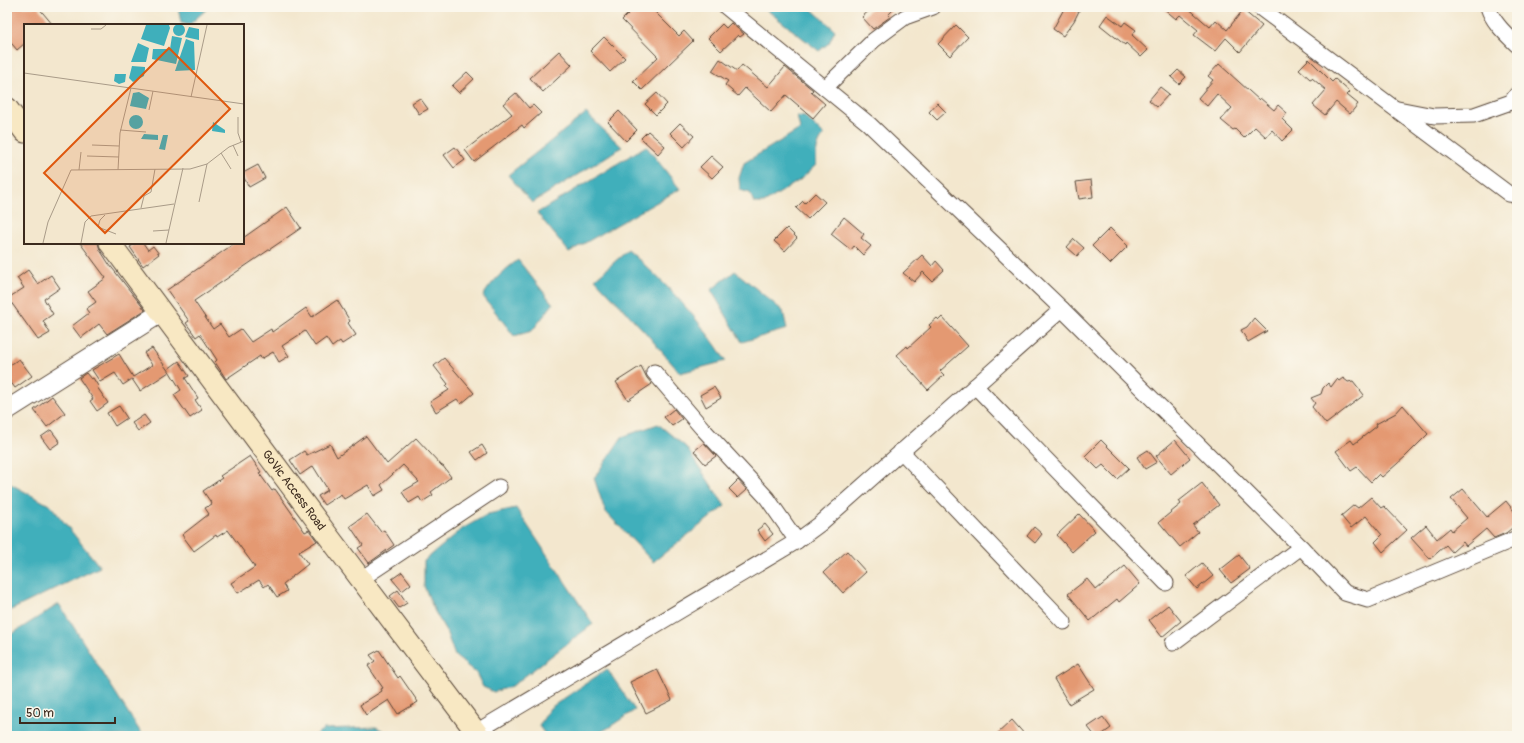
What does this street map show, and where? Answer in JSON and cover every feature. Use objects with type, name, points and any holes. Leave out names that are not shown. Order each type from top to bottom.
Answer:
[{"type":"main road","points":[[7,108],[24,131]]},
{"type":"main road","name":"GoVic Access Road","points":[[111,244],[478,734]]},
{"type":"street","points":[[726,7],[869,124],[1062,308],[1301,547],[1345,594],[1368,600],[1517,538]]},
{"type":"street","points":[[825,88],[874,40],[904,17],[934,7]]},
{"type":"street","points":[[1259,7],[1509,194],[1517,195]]},
{"type":"street","points":[[1488,7],[1490,15],[1500,28],[1517,45]]},
{"type":"street","points":[[1395,108],[1434,116],[1474,115],[1511,102],[1517,94]]},
{"type":"street","points":[[478,734],[797,540],[820,524],[1062,308]]},
{"type":"street","points":[[7,410],[162,312]]},
{"type":"street","points":[[654,372],[702,428],[767,498],[797,540]]},
{"type":"street","points":[[975,386],[1166,583]]},
{"type":"street","points":[[902,452],[1064,622]]},
{"type":"street","points":[[361,579],[499,488]]},
{"type":"street","points":[[1173,643],[1301,547]]},
{"type":"water","points":[[178,7],[209,7],[190,24],[181,23]]},
{"type":"water","points":[[763,7],[809,7],[835,30],[829,43],[819,51]]},
{"type":"water","points":[[586,113],[622,147],[532,203],[508,175]]},
{"type":"water","points":[[797,116],[805,117],[824,135],[821,138],[816,153],[816,165],[800,180],[764,203],[754,203],[750,193],[740,190],[739,178],[744,163],[800,129]]},
{"type":"water","points":[[646,146],[680,189],[569,252],[537,213]]},
{"type":"water","points":[[628,250],[681,302],[705,330],[726,361],[680,373],[645,332],[595,279]]},
{"type":"water","points":[[518,260],[553,304],[532,331],[514,336],[483,296],[490,285]]},
{"type":"water","points":[[735,271],[783,311],[787,329],[742,342],[711,290]]},
{"type":"water","points":[[658,424],[686,447],[725,506],[653,562],[605,511],[594,478],[622,437]]},
{"type":"water","points":[[7,482],[51,506],[100,567],[7,612]]},
{"type":"water","points":[[516,508],[593,624],[512,686],[494,692],[483,687],[476,673],[455,656],[446,631],[435,612],[424,586],[424,561],[462,529],[488,514]]},
{"type":"water","points":[[59,604],[143,736],[7,736],[7,637]]},
{"type":"water","points":[[607,669],[635,710],[593,736],[548,736],[544,733],[539,726],[550,708]]},
{"type":"water","points":[[376,727],[393,736],[313,736],[324,729]]},
{"type":"building","points":[[7,7],[38,7],[52,24],[24,24],[24,44],[17,50],[7,38]]},
{"type":"building","points":[[635,7],[650,7],[679,36],[684,31],[693,41],[642,90],[633,81],[658,57],[622,20]]},
{"type":"building","points":[[873,7],[896,7],[888,15],[890,17],[873,29],[862,17]]},
{"type":"building","points":[[1065,7],[1081,7],[1074,21],[1063,36],[1053,29]]},
{"type":"building","points":[[1162,7],[1187,7],[1210,27],[1216,20],[1227,30],[1243,10],[1262,26],[1240,52],[1226,38],[1215,51],[1194,35],[1198,30],[1180,15],[1176,19]]},
{"type":"building","points":[[1107,15],[1122,26],[1125,22],[1136,30],[1132,35],[1148,50],[1141,57],[1126,43],[1125,45],[1100,25]]},
{"type":"building","points":[[731,23],[744,34],[740,37],[738,35],[721,51],[708,38],[722,24],[726,28]]},
{"type":"building","points":[[956,25],[968,37],[950,56],[938,44]]},
{"type":"building","points":[[604,37],[625,58],[610,72],[590,51]]},
{"type":"building","points":[[559,51],[572,65],[543,92],[530,78]]},
{"type":"building","points":[[720,59],[737,71],[742,65],[768,87],[785,67],[813,90],[811,92],[825,104],[813,118],[786,95],[771,112],[745,88],[738,96],[725,85],[728,81],[712,71]]},
{"type":"building","points":[[1309,59],[1332,82],[1335,79],[1350,92],[1347,95],[1358,104],[1350,114],[1336,102],[1325,115],[1313,105],[1326,90],[1299,69]]},
{"type":"building","points":[[1219,64],[1259,100],[1260,98],[1274,110],[1278,105],[1287,113],[1282,119],[1293,130],[1282,141],[1272,130],[1266,137],[1255,127],[1244,138],[1235,129],[1233,130],[1221,120],[1232,108],[1217,94],[1207,106],[1198,98],[1213,80],[1208,76]]},
{"type":"building","points":[[1178,70],[1186,77],[1179,84],[1171,77]]},
{"type":"building","points":[[467,72],[474,79],[459,93],[452,86]]},
{"type":"building","points":[[1160,87],[1169,94],[1157,107],[1149,100]]},
{"type":"building","points":[[516,93],[529,108],[533,105],[541,113],[524,128],[522,125],[474,162],[465,150],[512,114],[503,104]]},
{"type":"building","points":[[657,93],[667,104],[656,115],[645,104]]},
{"type":"building","points":[[420,98],[428,109],[419,114],[412,103]]},
{"type":"building","points":[[937,103],[946,112],[937,120],[929,112]]},
{"type":"building","points":[[619,111],[637,130],[626,141],[608,122]]},
{"type":"building","points":[[680,123],[694,136],[684,147],[670,133]]},
{"type":"building","points":[[648,131],[665,146],[658,154],[641,138]]},
{"type":"building","points":[[455,147],[465,160],[454,168],[444,155]]},
{"type":"building","points":[[711,156],[723,167],[712,178],[700,167]]},
{"type":"building","points":[[258,165],[265,178],[249,187],[244,178],[244,172]]},
{"type":"building","points":[[1091,180],[1093,197],[1079,199],[1076,182]]},
{"type":"building","points":[[815,193],[825,202],[808,219],[796,208],[803,201],[805,203]]},
{"type":"building","points":[[287,207],[301,228],[194,301],[213,329],[220,324],[229,337],[241,329],[251,342],[271,329],[272,332],[306,308],[312,317],[337,300],[350,321],[348,323],[356,335],[342,344],[340,341],[332,347],[326,338],[315,346],[305,331],[282,346],[289,356],[279,362],[273,352],[261,359],[260,356],[226,379],[215,362],[217,360],[200,334],[196,337],[186,323],[189,321],[167,290],[234,244],[244,244],[244,237]]},
{"type":"building","points":[[844,217],[864,234],[861,238],[871,246],[863,255],[854,246],[851,250],[831,234]]},
{"type":"building","points":[[787,228],[797,238],[785,251],[774,241]]},
{"type":"building","points":[[1110,228],[1128,246],[1110,264],[1092,246]]},
{"type":"building","points":[[1074,239],[1084,248],[1077,256],[1067,247]]},
{"type":"building","points":[[81,244],[98,244],[100,250],[109,264],[145,310],[107,334],[99,324],[81,338],[72,326],[89,313],[86,309],[96,302],[88,291],[106,278]]},
{"type":"building","points":[[134,244],[144,244],[148,250],[153,246],[159,254],[143,266],[130,247]]},
{"type":"building","points":[[922,255],[932,266],[936,261],[944,270],[932,281],[923,272],[914,282],[903,273]]},
{"type":"building","points":[[28,270],[38,284],[51,275],[60,288],[44,299],[53,314],[43,321],[50,333],[38,340],[8,298],[24,288],[17,278]]},
{"type":"building","points":[[942,317],[968,346],[940,371],[944,375],[928,390],[897,355],[907,346],[908,348],[931,327],[929,325],[937,318],[939,320]]},
{"type":"building","points":[[1254,318],[1267,331],[1248,342],[1241,330],[1247,327]]},
{"type":"building","points":[[152,348],[169,372],[140,391],[132,379],[123,385],[115,373],[100,382],[92,370],[119,354],[133,377],[152,365],[144,353]]},
{"type":"building","points":[[444,358],[474,393],[461,404],[457,399],[436,412],[430,402],[449,390],[446,386],[448,384],[434,366]]},
{"type":"building","points":[[19,359],[32,376],[15,388],[7,377],[7,367]]},
{"type":"building","points":[[179,361],[189,376],[185,378],[198,398],[195,400],[202,410],[190,418],[174,395],[181,390],[168,369]]},
{"type":"building","points":[[641,366],[652,384],[628,400],[616,382]]},
{"type":"building","points":[[86,373],[91,379],[93,378],[98,386],[97,387],[108,403],[97,411],[90,401],[93,399],[79,378]]},
{"type":"building","points":[[1343,378],[1348,382],[1353,381],[1364,395],[1326,424],[1312,407],[1315,403],[1311,398],[1321,394],[1323,388],[1328,383],[1331,387],[1337,379],[1339,381]]},
{"type":"building","points":[[714,387],[721,398],[706,407],[700,395]]},
{"type":"building","points":[[52,396],[65,413],[47,427],[34,410]]},
{"type":"building","points":[[1403,405],[1428,434],[1382,477],[1379,474],[1371,482],[1357,467],[1351,471],[1336,451],[1351,440],[1354,444],[1377,426],[1376,424],[1396,413]]},
{"type":"building","points":[[119,406],[127,418],[115,426],[107,413]]},
{"type":"building","points":[[674,409],[682,419],[672,426],[664,417]]},
{"type":"building","points":[[144,415],[150,423],[138,431],[132,423]]},
{"type":"building","points":[[51,430],[60,442],[50,449],[41,437]]},
{"type":"building","points":[[366,436],[387,464],[416,438],[443,466],[451,477],[431,492],[433,495],[422,502],[419,497],[409,503],[402,492],[419,482],[403,465],[381,485],[384,490],[374,496],[368,485],[344,499],[341,494],[324,505],[318,496],[328,490],[313,466],[300,475],[290,460],[304,451],[307,455],[330,444],[337,457]]},
{"type":"building","points":[[1101,440],[1129,468],[1117,479],[1103,465],[1098,469],[1085,456]]},
{"type":"building","points":[[1175,440],[1190,458],[1171,474],[1156,456]]},
{"type":"building","points":[[704,443],[716,456],[705,464],[694,451]]},
{"type":"building","points":[[482,445],[487,453],[477,460],[471,452]]},
{"type":"building","points":[[1148,450],[1157,462],[1145,469],[1137,457]]},
{"type":"building","points":[[250,456],[261,472],[259,473],[272,491],[275,489],[305,532],[309,530],[317,541],[299,552],[308,564],[283,584],[287,591],[277,597],[268,584],[264,587],[259,580],[238,593],[231,583],[255,567],[228,530],[217,537],[216,535],[194,551],[182,535],[209,514],[205,508],[212,504],[203,491],[222,478],[220,476]]},
{"type":"building","points":[[738,480],[747,490],[738,498],[729,489]]},
{"type":"building","points":[[1202,483],[1219,505],[1193,525],[1198,532],[1180,547],[1159,522],[1181,504],[1179,501]]},
{"type":"building","points":[[1463,489],[1487,517],[1506,501],[1517,515],[1517,524],[1506,533],[1494,538],[1486,529],[1466,546],[1463,542],[1452,552],[1446,545],[1430,559],[1411,538],[1426,525],[1437,539],[1450,528],[1452,531],[1467,518],[1451,499]]},
{"type":"building","points":[[1371,497],[1381,508],[1384,506],[1407,530],[1383,552],[1375,542],[1382,535],[1366,516],[1351,528],[1341,516],[1354,505],[1358,508]]},
{"type":"building","points":[[367,514],[381,532],[384,530],[394,545],[369,563],[358,548],[363,545],[350,526]]},
{"type":"building","points":[[1079,514],[1095,531],[1072,552],[1057,535]]},
{"type":"building","points":[[765,524],[773,534],[765,541],[757,530]]},
{"type":"building","points":[[1034,527],[1042,534],[1035,543],[1027,536]]},
{"type":"building","points":[[847,551],[866,572],[843,593],[824,572]]},
{"type":"building","points":[[1239,555],[1250,569],[1231,583],[1220,570]]},
{"type":"building","points":[[1202,563],[1213,576],[1197,589],[1186,576]]},
{"type":"building","points":[[1125,566],[1140,584],[1119,602],[1117,599],[1090,621],[1068,594],[1087,579],[1096,590]]},
{"type":"building","points":[[402,572],[411,584],[402,591],[392,579]]},
{"type":"building","points":[[398,590],[407,603],[399,608],[390,596]]},
{"type":"building","points":[[1168,605],[1181,621],[1162,637],[1149,620]]},
{"type":"building","points":[[379,650],[398,678],[400,676],[418,702],[398,714],[389,700],[366,715],[360,705],[382,691],[381,689],[383,688],[368,666],[375,661],[370,655]]},
{"type":"building","points":[[1078,664],[1094,689],[1069,704],[1054,679]]},
{"type":"building","points":[[657,669],[672,700],[646,713],[630,682]]},
{"type":"building","points":[[1103,717],[1111,728],[1100,736],[1095,736],[1088,727]]},
{"type":"building","points":[[1012,720],[1026,736],[995,736]]}]
